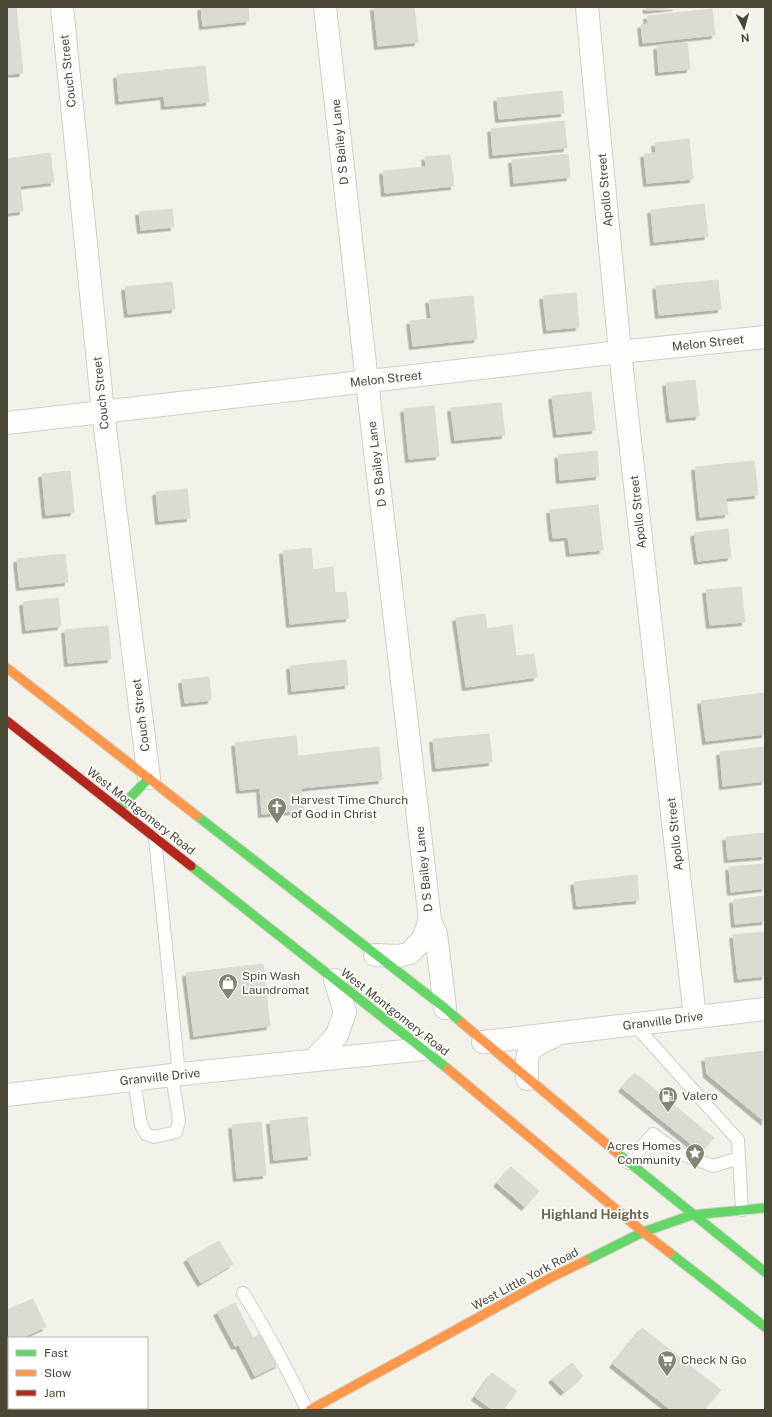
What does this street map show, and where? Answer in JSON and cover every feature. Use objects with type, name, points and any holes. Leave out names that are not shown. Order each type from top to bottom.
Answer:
[{"type":"main road","points":[[7,668],[445,1008],[483,1042],[628,1163],[765,1272]]},
{"type":"main road","name":"West Montgomery Road","points":[[7,721],[424,1049],[643,1232],[765,1327]]},
{"type":"main road","points":[[118,809],[149,778]]},
{"type":"main road","name":"West Little York Road","points":[[309,1410],[550,1278],[643,1232],[692,1215],[765,1208]]},
{"type":"street","name":"Couch Street","points":[[62,7],[103,412],[149,778]]},
{"type":"street","name":"D S Bailey Lane","points":[[325,7],[430,920],[436,934],[445,1008]]},
{"type":"street","name":"Apollo Street","points":[[587,7],[620,352],[696,1017]]},
{"type":"street","name":"Melon Street","points":[[7,423],[620,352],[765,338]]},
{"type":"street","name":"D S Bailey Lane","points":[[375,955],[399,956],[410,953],[423,939],[430,920]]},
{"type":"street","points":[[314,1060],[337,1035],[345,1012],[336,980]]},
{"type":"street","name":"Granville Drive","points":[[483,1042],[765,1009]]},
{"type":"street","name":"Granville Drive","points":[[527,1079],[526,1058],[530,1051],[535,1045],[561,1033]]},
{"type":"street","name":"Granville Drive","points":[[7,1095],[175,1075],[424,1049]]},
{"type":"lane","points":[[134,1080],[141,1125],[146,1134],[154,1137],[176,1132],[179,1121],[155,838]]},
{"type":"lane","points":[[634,1024],[738,1140],[742,1210]]},
{"type":"lane","points":[[628,1163],[653,1134],[679,1153],[713,1166],[739,1158]]},
{"type":"lane","points":[[244,1293],[266,1328],[309,1410]]},
{"type":"building","points":[[7,7],[16,7],[23,73],[7,74]]},
{"type":"building","points":[[201,7],[248,7],[249,21],[203,26]]},
{"type":"building","points":[[374,7],[414,7],[418,42],[378,46]]},
{"type":"building","points":[[646,7],[676,7],[647,10]]},
{"type":"building","points":[[712,9],[715,35],[643,43],[641,25],[648,24],[647,16]]},
{"type":"building","points":[[687,43],[690,69],[659,72],[657,46]]},
{"type":"building","points":[[205,66],[209,102],[165,106],[164,96],[119,101],[117,75]]},
{"type":"building","points":[[562,91],[564,113],[499,119],[497,98]]},
{"type":"building","points":[[564,121],[567,148],[493,155],[491,129]]},
{"type":"building","points":[[689,139],[693,179],[647,183],[644,154],[656,153],[655,143]]},
{"type":"building","points":[[50,153],[54,182],[20,186],[23,211],[7,213],[7,159]]},
{"type":"building","points":[[568,154],[570,177],[514,183],[512,160]]},
{"type":"building","points":[[450,155],[454,186],[385,193],[383,171],[426,167],[425,157]]},
{"type":"building","points":[[704,204],[708,236],[654,242],[651,210]]},
{"type":"building","points":[[172,209],[174,227],[141,230],[139,212]]},
{"type":"building","points":[[718,280],[721,309],[659,315],[656,286]]},
{"type":"building","points":[[172,282],[175,309],[128,314],[125,287]]},
{"type":"building","points":[[576,293],[579,327],[547,330],[543,296]]},
{"type":"building","points":[[473,296],[477,339],[413,346],[410,321],[431,319],[429,300]]},
{"type":"building","points":[[695,380],[699,416],[670,419],[666,383]]},
{"type":"building","points":[[591,392],[595,430],[557,434],[552,396]]},
{"type":"building","points":[[501,403],[505,435],[455,440],[451,408]]},
{"type":"building","points":[[434,406],[439,456],[409,459],[404,409]]},
{"type":"building","points":[[597,451],[599,476],[560,480],[558,455]]},
{"type":"building","points":[[754,461],[758,495],[726,498],[728,514],[700,517],[695,467]]},
{"type":"building","points":[[70,471],[74,512],[46,515],[42,474]]},
{"type":"building","points":[[187,489],[190,518],[159,521],[156,492]]},
{"type":"building","points":[[598,505],[603,550],[570,553],[568,537],[553,538],[550,510]]},
{"type":"building","points":[[728,529],[731,557],[698,561],[694,533]]},
{"type":"building","points":[[311,548],[313,570],[333,567],[335,593],[346,592],[349,618],[290,624],[283,551]]},
{"type":"building","points":[[65,554],[68,582],[20,587],[17,559]]},
{"type":"building","points":[[741,587],[745,622],[710,625],[706,590]]},
{"type":"building","points":[[58,598],[61,626],[26,630],[23,602]]},
{"type":"building","points":[[485,614],[487,629],[512,625],[516,656],[534,654],[537,677],[466,687],[456,618]]},
{"type":"building","points":[[108,626],[111,659],[68,663],[65,630]]},
{"type":"building","points":[[346,660],[348,685],[292,691],[290,666]]},
{"type":"building","points":[[209,677],[211,700],[185,703],[182,680]]},
{"type":"building","points":[[765,693],[765,734],[706,741],[701,701]]},
{"type":"building","points":[[489,734],[492,762],[436,768],[433,739]]},
{"type":"building","points":[[296,736],[298,756],[379,747],[382,780],[301,788],[304,810],[262,814],[260,788],[240,790],[235,743]]},
{"type":"building","points":[[765,747],[765,781],[723,786],[720,752]]},
{"type":"building","points":[[765,833],[765,856],[728,859],[726,837]]},
{"type":"building","points":[[765,864],[765,888],[731,892],[729,867]]},
{"type":"building","points":[[637,875],[639,900],[577,906],[574,882]]},
{"type":"building","points":[[765,896],[765,921],[735,924],[733,900]]},
{"type":"building","points":[[765,932],[765,976],[738,979],[733,935]]},
{"type":"building","name":"Spin Wash Laundromat","points":[[263,964],[270,1026],[194,1036],[186,973]]},
{"type":"building","points":[[765,1051],[765,1122],[707,1074],[705,1058]]},
{"type":"building","name":"Valero","points":[[635,1073],[714,1138],[701,1152],[622,1088]]},
{"type":"building","points":[[307,1117],[311,1156],[274,1160],[270,1121]]},
{"type":"building","points":[[261,1122],[266,1175],[237,1178],[232,1125]]},
{"type":"building","points":[[511,1167],[539,1191],[525,1207],[497,1183]]},
{"type":"building","points":[[219,1241],[233,1264],[201,1283],[187,1259]]},
{"type":"building","points":[[33,1299],[46,1327],[23,1337],[8,1337],[7,1344],[7,1310]]},
{"type":"building","points":[[235,1303],[253,1338],[263,1333],[279,1364],[255,1376],[239,1345],[235,1346],[217,1312]]},
{"type":"building","name":"Check N Go","points":[[642,1328],[721,1390],[704,1410],[671,1410],[613,1364]]},
{"type":"building","points":[[572,1363],[583,1376],[564,1392],[552,1379]]},
{"type":"building","points":[[492,1373],[517,1391],[503,1410],[493,1410],[475,1397]]},
{"type":"building","points":[[106,1409],[139,1410],[107,1410]]},
{"type":"traffic: fast","points":[[119,809],[149,778]]},
{"type":"traffic: fast","points":[[197,816],[445,1008],[462,1023]]},
{"type":"traffic: fast","points":[[191,866],[448,1069]]},
{"type":"traffic: fast","points":[[616,1152],[765,1272]]},
{"type":"traffic: fast","points":[[585,1261],[643,1232],[692,1215],[765,1208]]},
{"type":"traffic: fast","points":[[670,1253],[765,1327]]},
{"type":"traffic: slow","points":[[7,668],[197,816]]},
{"type":"traffic: slow","points":[[462,1023],[616,1152]]},
{"type":"traffic: slow","points":[[448,1069],[670,1253]]},
{"type":"traffic: slow","points":[[310,1410],[550,1278],[585,1261]]},
{"type":"traffic: jam","points":[[7,721],[191,866]]},
{"type":"place","name":"Harvest Time Church of God in Christ","points":[[277,824]]},
{"type":"place","name":"Spin Wash Laundromat","points":[[228,1000]]},
{"type":"place","name":"Valero","points":[[668,1113]]},
{"type":"place","name":"Acres Homes Community","points":[[695,1170]]},
{"type":"place","name":"Check N Go","points":[[667,1377]]},
{"type":"district","name":"Highland Heights","points":[[595,1214]]}]
